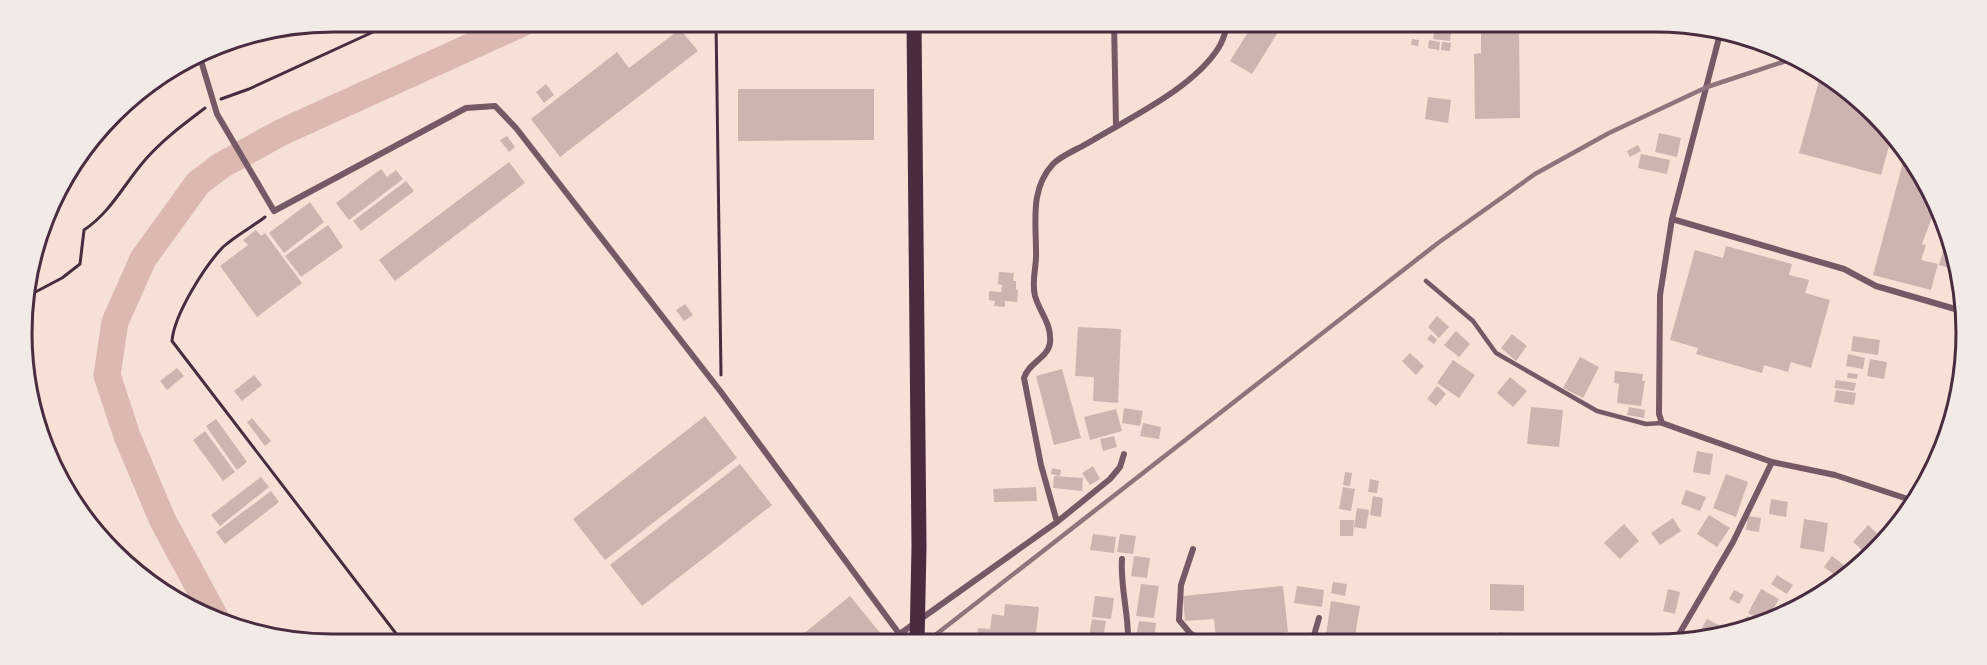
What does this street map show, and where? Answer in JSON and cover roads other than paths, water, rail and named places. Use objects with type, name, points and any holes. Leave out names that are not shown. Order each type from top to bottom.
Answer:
[{"type":"highway","points":[[914,32],[919,547],[917,634]]},
{"type":"street","points":[[1114,32],[1116,126]]},
{"type":"street","points":[[1057,522],[1041,465],[1024,378],[1026,371],[1048,351],[1050,342],[1049,324],[1036,298],[1032,281],[1037,253],[1033,212],[1040,187],[1053,164],[1156,104],[1186,82],[1220,47],[1225,32]]},
{"type":"street","points":[[1718,38],[1672,219],[1660,296],[1659,414],[1662,423],[1773,462],[1835,475],[1906,498]]},
{"type":"street","points":[[201,62],[217,114],[274,211],[466,108],[495,106],[516,128],[721,392],[899,634],[1057,522],[1110,479],[1120,467],[1124,454]]},
{"type":"street","points":[[1672,219],[1844,269],[1876,286],[1955,309]]},
{"type":"street","points":[[1680,632],[1733,542],[1773,462]]},
{"type":"street","points":[[1192,634],[1179,620],[1181,585],[1193,549]]},
{"type":"street","points":[[1122,559],[1120,576],[1129,622],[1128,634]]},
{"type":"street","points":[[1314,634],[1319,618]]},
{"type":"lane","points":[[1426,281],[1473,321],[1496,353],[1597,411],[1646,424],[1662,423]]},
{"type":"waterway","points":[[210,607],[163,521],[127,436],[107,375],[115,322],[143,259],[198,183],[222,165],[282,132],[503,32]]},
{"type":"railway","points":[[937,634],[1438,243],[1535,174],[1609,133],[1707,87],[1785,61]]}]
